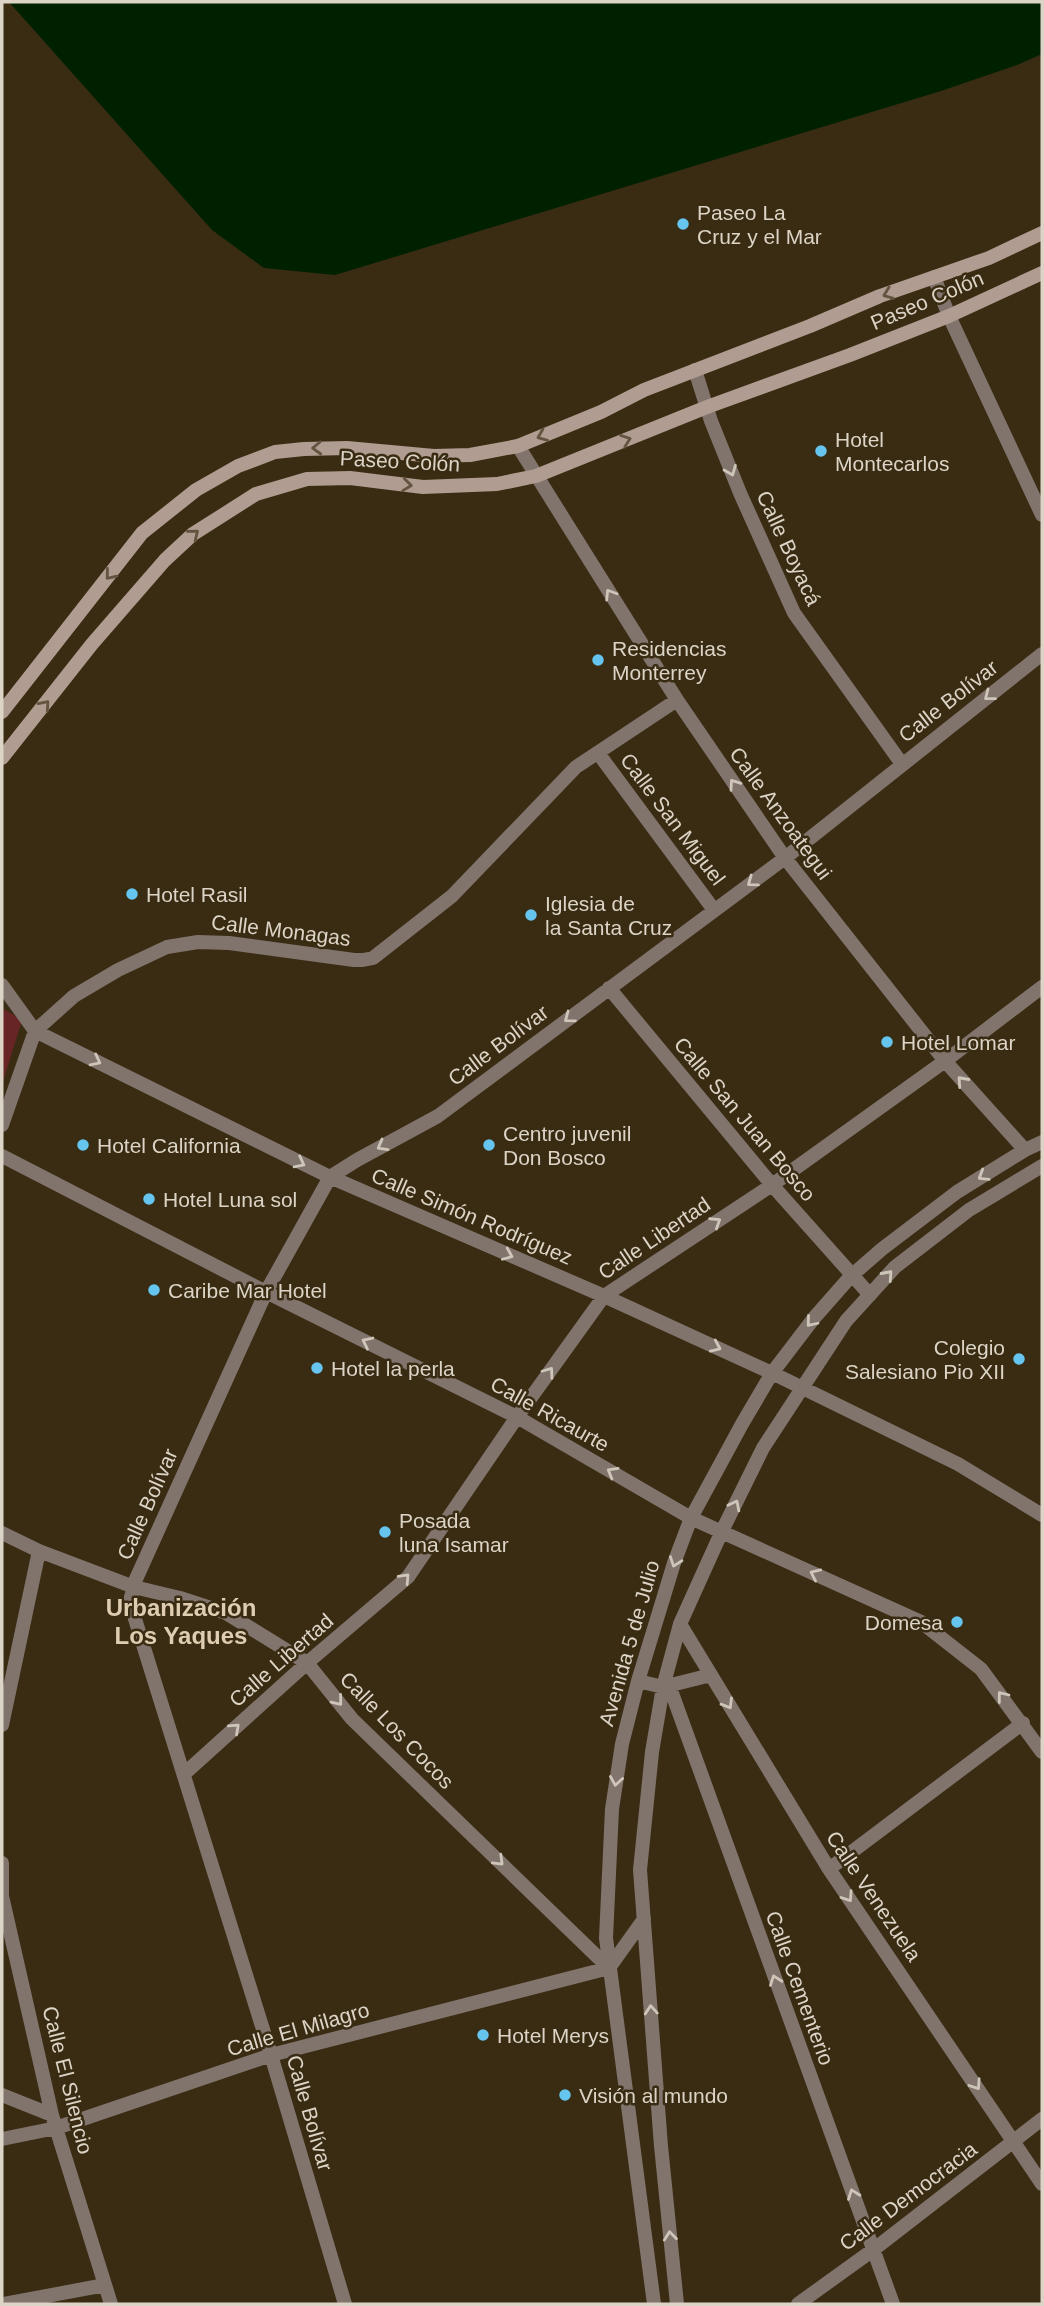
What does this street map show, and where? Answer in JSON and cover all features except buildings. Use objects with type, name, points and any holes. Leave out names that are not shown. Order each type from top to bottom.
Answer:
[{"type":"street","name":"Paseo Colón","points":[[2,712],[142,533],[196,490],[228,471],[275,452],[304,449],[347,448],[434,456],[470,455],[518,446],[695,370],[934,276],[989,258],[1042,235]]},
{"type":"street","name":"Paseo Colón","points":[[2,758],[92,644],[165,560],[193,534],[256,494],[307,479],[350,478],[423,487],[497,484],[536,476],[707,407],[949,316],[1042,273]]},
{"type":"street","points":[[934,276],[949,316],[1042,515]]},
{"type":"street","name":"Calle Boyacá","points":[[695,370],[740,493],[793,613],[902,764]]},
{"type":"street","name":"Calle Anzoategui","points":[[518,446],[677,700],[785,858],[945,1061],[1025,1150]]},
{"type":"street","name":"Calle Bolívar","points":[[345,2304],[271,2055],[131,1606],[134,1587],[266,1292],[330,1178],[438,1115],[785,858],[1042,654]]},
{"type":"street","name":"Calle Monagas","points":[[35,1031],[88,986],[167,947],[198,942],[229,943],[354,960],[373,957],[452,896],[576,766],[677,700]]},
{"type":"street","name":"Calle San Miguel","points":[[598,753],[714,910]]},
{"type":"street","points":[[2,985],[35,1031],[2,1125]]},
{"type":"street","name":"Calle Libertad","points":[[184,1774],[307,1663],[408,1577],[517,1417],[604,1296],[772,1185],[945,1061],[1042,987]]},
{"type":"street","name":"Calle San Juan Bosco","points":[[609,988],[772,1185],[870,1295]]},
{"type":"street","name":"Calle Simón Rodríguez","points":[[35,1031],[330,1178],[604,1296],[772,1373],[958,1464],[1042,1514]]},
{"type":"street","name":"Avenida 5 de Julio","points":[[654,2304],[606,1938],[612,1808],[622,1744],[670,1574],[691,1518],[772,1373],[814,1318],[851,1276],[882,1249],[957,1192],[1042,1142]]},
{"type":"street","name":"Calle Ricaurte","points":[[2,1156],[517,1417],[691,1518],[921,1622],[981,1669],[1042,1752]]},
{"type":"street","name":"Avenida 5 de Julio","points":[[677,2304],[661,2146],[640,1870],[652,1752],[680,1624],[763,1448],[846,1321],[895,1267],[969,1210],[1042,1166]]},
{"type":"street","name":"Calle Los Cocos","points":[[2,1533],[38,1550],[134,1587],[226,1613],[307,1663],[352,1719],[609,1968]]},
{"type":"street","points":[[2,1725],[38,1550]]},
{"type":"street","name":"Calle Venezuela","points":[[680,1624],[829,1869],[1042,2184]]},
{"type":"street","points":[[638,1681],[666,1686],[711,1675]]},
{"type":"street","name":"Calle Cementerio","points":[[666,1686],[893,2304]]},
{"type":"street","points":[[829,1869],[1023,1723]]},
{"type":"street","name":"Calle El Silencio","points":[[2,1863],[2,1896],[54,2122],[111,2304]]},
{"type":"street","points":[[609,1968],[644,1919]]},
{"type":"street","name":"Calle El Milagro","points":[[2,2139],[271,2055],[609,1968]]},
{"type":"street","points":[[2,2095],[54,2122]]},
{"type":"street","name":"Calle Democracia","points":[[798,2304],[873,2250],[1042,2119]]},
{"type":"street","points":[[4,2304],[105,2285]]},
{"type":"shaded area","points":[[9,2],[1042,2],[1042,54],[941,91],[335,275],[264,268],[212,230]]},
{"type":"shaded area","points":[[2,1008],[22,1020],[2,1085]]},
{"type":"place","name":"Paseo La Cruz y el Mar","points":[[683,224]]},
{"type":"place","name":"Hotel Montecarlos","points":[[821,451]]},
{"type":"place","name":"Residencias Monterrey","points":[[598,660]]},
{"type":"place","name":"Hotel Rasil","points":[[132,894]]},
{"type":"place","name":"Iglesia de la Santa Cruz","points":[[531,915]]},
{"type":"place","name":"Hotel Lomar","points":[[887,1042]]},
{"type":"place","name":"Hotel California","points":[[83,1145]]},
{"type":"place","name":"Centro juvenil Don Bosco","points":[[489,1145]]},
{"type":"place","name":"Hotel Luna sol","points":[[149,1199]]},
{"type":"place","name":"Caribe Mar Hotel","points":[[154,1290]]},
{"type":"place","name":"Colegio Salesiano Pio XII","points":[[1019,1359]]},
{"type":"place","name":"Hotel la perla","points":[[317,1368]]},
{"type":"place","name":"Posada luna Isamar","points":[[385,1532]]},
{"type":"place","name":"Domesa","points":[[957,1622]]},
{"type":"place","name":"Hotel Merys","points":[[483,2035]]},
{"type":"place","name":"Visión al mundo","points":[[565,2095]]},
{"type":"district","name":"Urbanización Los Yaques","points":[[181,1621]]}]
